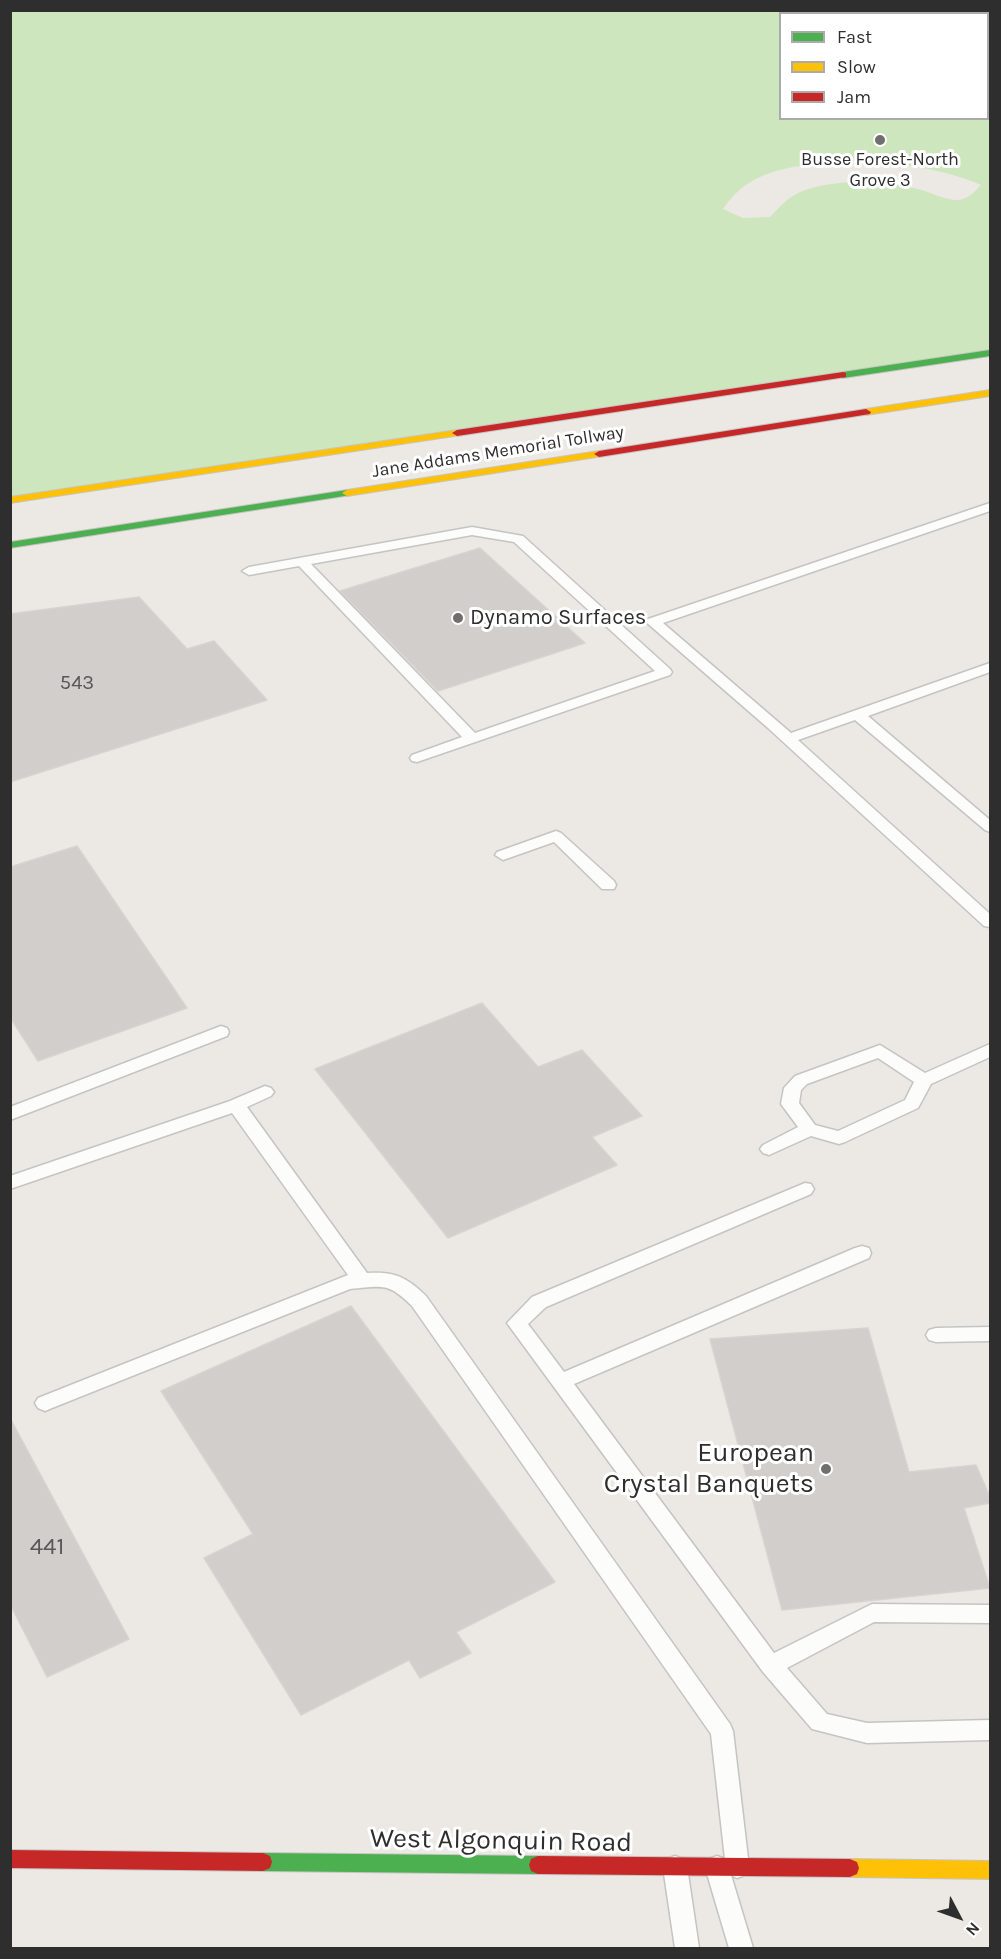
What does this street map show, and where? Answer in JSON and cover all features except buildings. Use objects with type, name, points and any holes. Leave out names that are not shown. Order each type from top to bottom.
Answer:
[{"type":"main road","name":"Jane Addams Memorial Tollway","points":[[10,500],[990,353]]},
{"type":"main road","name":"Jane Addams Memorial Tollway","points":[[10,545],[990,393]]},
{"type":"main road","points":[[556,474],[608,453]]},
{"type":"main road","name":"West Algonquin Road","points":[[10,1859],[990,1870]]},
{"type":"lane","points":[[990,507],[653,622],[788,739],[990,921]]},
{"type":"lane","points":[[249,571],[472,531],[518,539],[665,672],[417,758]]},
{"type":"lane","points":[[302,562],[472,739]]},
{"type":"lane","points":[[788,739],[990,667]]},
{"type":"lane","points":[[857,714],[990,827]]},
{"type":"lane","points":[[975,813],[990,807]]},
{"type":"lane","points":[[503,855],[556,836],[608,885]]},
{"type":"lane","points":[[10,1114],[221,1032]]},
{"type":"lane","points":[[924,1080],[880,1051],[801,1080],[793,1088],[789,1104],[809,1129],[839,1138],[912,1104],[924,1080],[990,1050]]},
{"type":"lane","points":[[10,1183],[236,1105],[265,1092]]},
{"type":"lane","points":[[236,1105],[362,1281]]},
{"type":"lane","points":[[769,1149],[809,1129]]},
{"type":"lane","points":[[805,1190],[539,1302],[517,1323],[771,1665],[820,1722],[867,1733],[990,1730]]},
{"type":"lane","points":[[560,1382],[862,1253]]},
{"type":"lane","points":[[45,1403],[348,1282],[380,1279],[402,1284],[419,1300],[466,1372],[722,1731],[727,1867],[741,1948]]},
{"type":"lane","points":[[936,1335],[990,1334]]},
{"type":"lane","points":[[771,1665],[872,1613],[990,1614]]},
{"type":"lane","points":[[675,1867],[687,1948]]},
{"type":"green space","points":[[11,11],[990,11],[990,351],[11,499]],"holes":[[[845,161],[897,164],[948,174],[981,185],[966,198],[954,200],[904,186],[874,182],[842,183],[811,188],[798,193],[770,217],[743,218],[723,209],[747,184],[777,171]]]},
{"type":"traffic: fast","points":[[843,375],[990,353]]},
{"type":"traffic: fast","points":[[10,545],[347,493]]},
{"type":"traffic: fast","points":[[263,1862],[538,1865]]},
{"type":"traffic: slow","points":[[866,412],[990,393]]},
{"type":"traffic: slow","points":[[10,500],[457,433]]},
{"type":"traffic: slow","points":[[347,493],[599,454]]},
{"type":"traffic: slow","points":[[850,1868],[990,1870]]},
{"type":"traffic: jam","points":[[457,433],[843,375]]},
{"type":"traffic: jam","points":[[599,454],[866,412]]},
{"type":"traffic: jam","points":[[10,1859],[263,1862]]},
{"type":"traffic: jam","points":[[538,1865],[850,1868]]},
{"type":"place","name":"Busse Forest-North Grove 3","points":[[880,140]]},
{"type":"place","name":"Dynamo Surfaces","points":[[458,618]]},
{"type":"place","name":"European Crystal Banquets","points":[[826,1469]]}]
